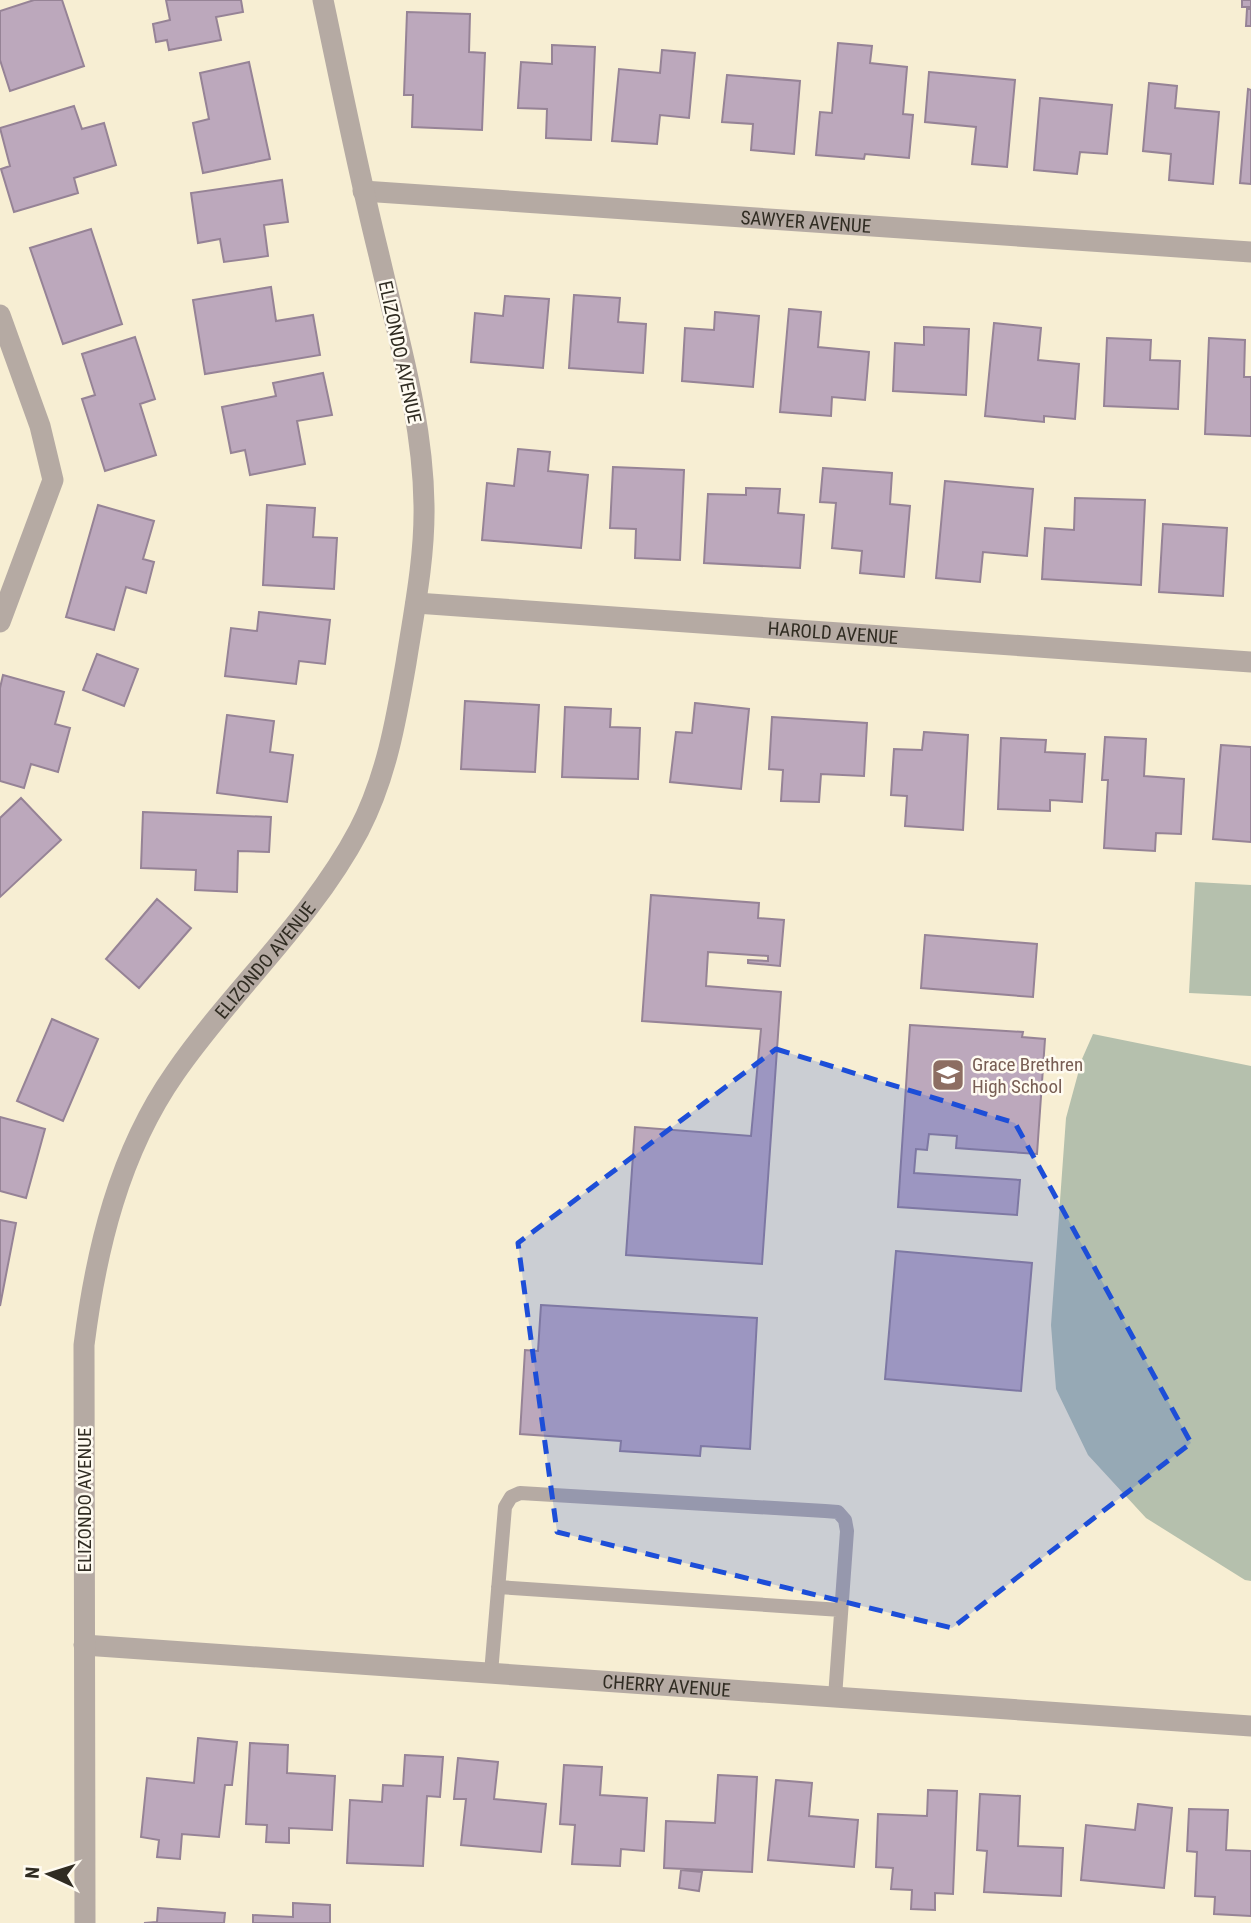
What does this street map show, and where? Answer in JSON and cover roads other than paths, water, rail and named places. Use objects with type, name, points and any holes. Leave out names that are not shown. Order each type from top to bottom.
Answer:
[{"type":"street","name":"ELIZONDO AVENUE","points":[[85,1923],[84,1345],[93,1278],[110,1208],[138,1138],[174,1073],[309,908],[359,829],[393,742],[416,603],[424,506],[416,414],[363,191],[323,0]]},
{"type":"street","name":"SAWYER AVENUE","points":[[363,191],[1251,252]]},
{"type":"street","points":[[0,314],[40,426],[53,480],[0,622]]},
{"type":"street","name":"HAROLD AVENUE","points":[[416,603],[1251,662]]},
{"type":"street","name":"CHERRY AVENUE","points":[[84,1645],[1251,1726]]},
{"type":"lane","points":[[491,1673],[505,1507],[511,1497],[520,1493],[825,1511],[838,1513],[845,1520],[847,1531],[835,1697]]},
{"type":"lane","points":[[498,1587],[841,1610]]},
{"type":"place","name":"Grace Brethren High School","points":[[948,1075]]}]
